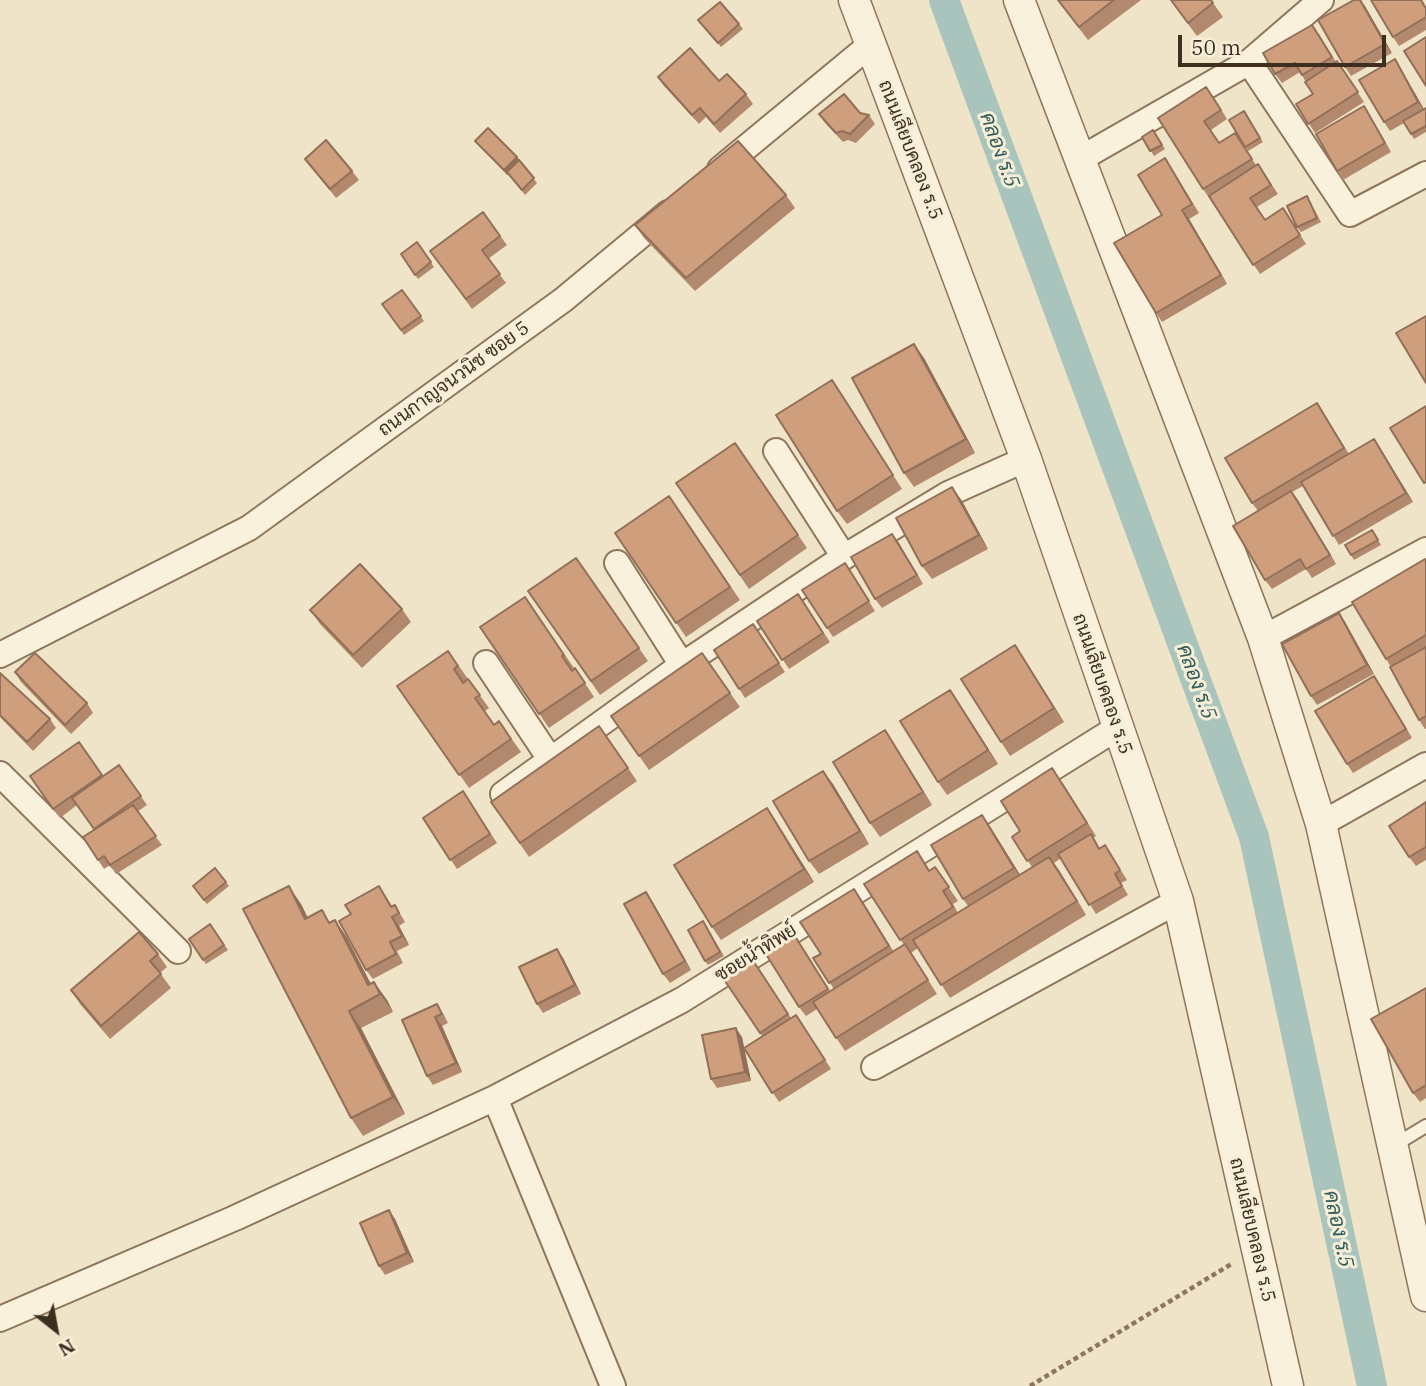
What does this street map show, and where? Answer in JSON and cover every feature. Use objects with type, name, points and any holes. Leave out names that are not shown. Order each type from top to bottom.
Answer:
[{"type":"street","name":"ถนนเลียบคลอง ร.5","points":[[854,0],[1026,459],[1178,901],[1288,1386]]},
{"type":"street","points":[[1020,0],[1263,638],[1321,824],[1426,1296]]},
{"type":"street","points":[[1080,159],[1249,62],[1321,0]]},
{"type":"street","name":"ถนนกาญจนวนิช ซอย 5","points":[[0,655],[249,528],[563,300],[870,45]]},
{"type":"street","points":[[1249,62],[1350,214],[1426,174]]},
{"type":"street","points":[[776,451],[844,557]]},
{"type":"street","points":[[503,794],[682,665],[844,557],[948,494],[1026,459]]},
{"type":"street","points":[[1263,638],[1426,550]]},
{"type":"street","points":[[617,563],[682,665]]},
{"type":"street","points":[[486,663],[550,759]]},
{"type":"street","name":"ซอยน้ำทิพย์","points":[[0,1319],[235,1218],[495,1098],[682,1000],[1117,728]]},
{"type":"street","points":[[1321,824],[1426,765]]},
{"type":"street","points":[[0,775],[178,951]]},
{"type":"street","points":[[874,1067],[1178,901]]},
{"type":"street","points":[[495,1098],[613,1386]]},
{"type":"lane","points":[[1392,1147],[1426,1126]]},
{"type":"path","points":[[1030,1386],[1256,1249]]},
{"type":"building","points":[[1058,0],[1114,0],[1079,27]]},
{"type":"building","points":[[1171,0],[1211,0],[1213,3],[1188,23]]},
{"type":"building","points":[[1354,0],[1360,0],[1385,44],[1345,67],[1318,20]]},
{"type":"building","points":[[1371,0],[1421,0],[1426,9],[1426,17],[1393,37]]},
{"type":"building","points":[[720,2],[739,24],[718,43],[698,20]]},
{"type":"building","points":[[1312,25],[1332,57],[1302,75],[1295,63],[1275,74],[1263,53]]},
{"type":"building","points":[[1426,37],[1426,86],[1404,51]]},
{"type":"building","points":[[690,48],[719,81],[727,74],[746,94],[714,124],[700,108],[692,115],[658,77]]},
{"type":"building","points":[[1395,59],[1418,102],[1384,122],[1359,80]]},
{"type":"building","points":[[1337,61],[1358,92],[1308,124],[1296,104],[1313,94],[1305,82]]},
{"type":"building","points":[[1206,87],[1221,110],[1204,121],[1219,143],[1235,133],[1252,159],[1203,189],[1158,118]]},
{"type":"building","points":[[844,94],[860,113],[869,115],[850,134],[842,131],[836,133],[819,114]]},
{"type":"building","points":[[1364,106],[1385,143],[1337,171],[1316,134]]},
{"type":"building","points":[[1426,108],[1426,126],[1411,134],[1403,121]]},
{"type":"building","points":[[1244,111],[1260,138],[1245,147],[1229,120]]},
{"type":"building","points":[[488,128],[517,157],[504,170],[475,141]]},
{"type":"building","points":[[1153,130],[1162,145],[1150,151],[1142,137]]},
{"type":"building","points":[[326,140],[352,171],[330,189],[305,159]]},
{"type":"building","points":[[738,141],[786,195],[686,278],[635,225]]},
{"type":"building","points":[[1165,158],[1192,204],[1182,210],[1221,275],[1156,313],[1114,243],[1162,215],[1138,175]]},
{"type":"building","points":[[519,160],[534,178],[522,190],[507,172]]},
{"type":"building","points":[[1258,164],[1271,185],[1250,198],[1265,220],[1283,208],[1300,235],[1253,265],[1209,196]]},
{"type":"building","points":[[1307,196],[1317,218],[1297,227],[1287,206]]},
{"type":"building","points":[[483,212],[500,236],[482,250],[500,274],[466,299],[430,251]]},
{"type":"building","points":[[417,242],[431,262],[415,275],[401,254]]},
{"type":"building","points":[[402,290],[421,316],[401,330],[382,304]]},
{"type":"building","points":[[1426,316],[1426,383],[1396,333]]},
{"type":"building","points":[[914,344],[966,439],[904,473],[852,378]]},
{"type":"building","points":[[832,380],[893,475],[837,511],[776,415]]},
{"type":"building","points":[[1317,403],[1344,448],[1252,503],[1225,458]]},
{"type":"building","points":[[1426,406],[1426,482],[1424,483],[1390,428]]},
{"type":"building","points":[[1374,439],[1406,493],[1333,536],[1301,482]]},
{"type":"building","points":[[735,443],[798,535],[740,575],[676,483]]},
{"type":"building","points":[[952,487],[979,535],[922,566],[896,518]]},
{"type":"building","points":[[1291,491],[1330,555],[1306,569],[1300,559],[1265,580],[1233,526]]},
{"type":"building","points":[[669,496],[730,587],[676,623],[615,533]]},
{"type":"building","points":[[1372,530],[1378,540],[1351,555],[1345,545]]},
{"type":"building","points":[[892,534],[917,575],[875,599],[851,557]]},
{"type":"building","points":[[576,558],[639,648],[591,681],[528,591]]},
{"type":"building","points":[[1425,559],[1426,635],[1386,659],[1352,602]]},
{"type":"building","points":[[845,563],[869,601],[827,628],[802,590]]},
{"type":"building","points":[[360,564],[402,609],[353,655],[310,610]]},
{"type":"building","points":[[798,594],[823,633],[782,660],[757,621]]},
{"type":"building","points":[[525,597],[572,671],[575,668],[585,683],[539,714],[480,627]]},
{"type":"building","points":[[1339,613],[1367,665],[1311,696],[1282,644]]},
{"type":"building","points":[[753,624],[779,663],[739,689],[714,650]]},
{"type":"building","points":[[1015,645],[1054,708],[1001,742],[961,679]]},
{"type":"building","points":[[1426,647],[1426,716],[1419,720],[1390,667]]},
{"type":"building","points":[[448,651],[458,666],[454,669],[463,683],[468,679],[480,695],[475,698],[494,725],[499,721],[511,739],[459,775],[397,686]]},
{"type":"building","points":[[35,653],[87,703],[65,725],[15,672]]},
{"type":"building","points":[[702,653],[730,693],[639,756],[611,716]]},
{"type":"building","points":[[0,673],[50,719],[27,742],[0,715]]},
{"type":"building","points":[[1374,676],[1406,729],[1347,764],[1315,711]]},
{"type":"building","points":[[950,690],[988,750],[938,782],[900,721]]},
{"type":"building","points":[[599,726],[628,768],[520,843],[491,802]]},
{"type":"building","points":[[885,730],[923,792],[870,823],[833,762]]},
{"type":"building","points":[[79,742],[102,775],[53,809],[30,776]]},
{"type":"building","points":[[119,765],[141,796],[94,829],[72,798]]},
{"type":"building","points":[[1052,768],[1087,823],[1027,861],[1012,837],[1020,831],[1001,801]]},
{"type":"building","points":[[823,771],[860,831],[809,861],[773,801]]},
{"type":"building","points":[[463,791],[490,834],[450,860],[423,818]]},
{"type":"building","points":[[1426,802],[1426,847],[1409,857],[1389,826]]},
{"type":"building","points":[[133,805],[156,836],[110,865],[104,856],[98,860],[83,837]]},
{"type":"building","points":[[767,808],[804,869],[712,927],[674,865]]},
{"type":"building","points":[[982,815],[1014,868],[963,899],[931,845]]},
{"type":"building","points":[[1091,834],[1099,849],[1105,845],[1120,870],[1115,874],[1122,886],[1089,905],[1058,854]]},
{"type":"building","points":[[917,851],[929,871],[935,867],[949,887],[943,891],[953,907],[900,940],[864,884]]},
{"type":"building","points":[[1049,857],[1077,901],[941,985],[913,940]]},
{"type":"building","points":[[215,868],[226,882],[204,900],[193,886]]},
{"type":"building","points":[[289,886],[305,919],[322,910],[329,923],[335,920],[368,985],[374,982],[380,994],[349,1011],[393,1097],[351,1118],[243,909]]},
{"type":"building","points":[[379,886],[391,907],[395,905],[399,913],[392,917],[402,936],[390,942],[396,954],[366,970],[339,921],[351,914],[345,905]]},
{"type":"building","points":[[854,889],[889,946],[829,983],[813,958],[821,954],[800,922]]},
{"type":"building","points":[[646,892],[685,961],[663,974],[624,904]]},
{"type":"building","points":[[703,921],[720,952],[705,961],[688,930]]},
{"type":"building","points":[[210,924],[224,945],[203,960],[189,939]]},
{"type":"building","points":[[139,932],[158,954],[150,961],[161,974],[101,1026],[71,990]]},
{"type":"building","points":[[793,933],[828,989],[799,1007],[764,951]]},
{"type":"building","points":[[905,944],[928,980],[836,1038],[813,1002]]},
{"type":"building","points":[[557,949],[575,985],[537,1004],[519,967]]},
{"type":"building","points":[[752,959],[788,1014],[760,1033],[723,978]]},
{"type":"building","points":[[1426,988],[1426,1085],[1413,1093],[1371,1019]]},
{"type":"building","points":[[437,1004],[442,1014],[435,1017],[456,1063],[427,1076],[402,1020]]},
{"type":"building","points":[[796,1015],[825,1060],[772,1093],[744,1048]]},
{"type":"building","points":[[736,1028],[745,1072],[711,1079],[702,1035]]},
{"type":"building","points":[[389,1210],[407,1253],[379,1266],[360,1223]]},
{"type":"waterway","name":"คลอง ร.5","points":[[944,0],[1254,837],[1372,1386]]}]
